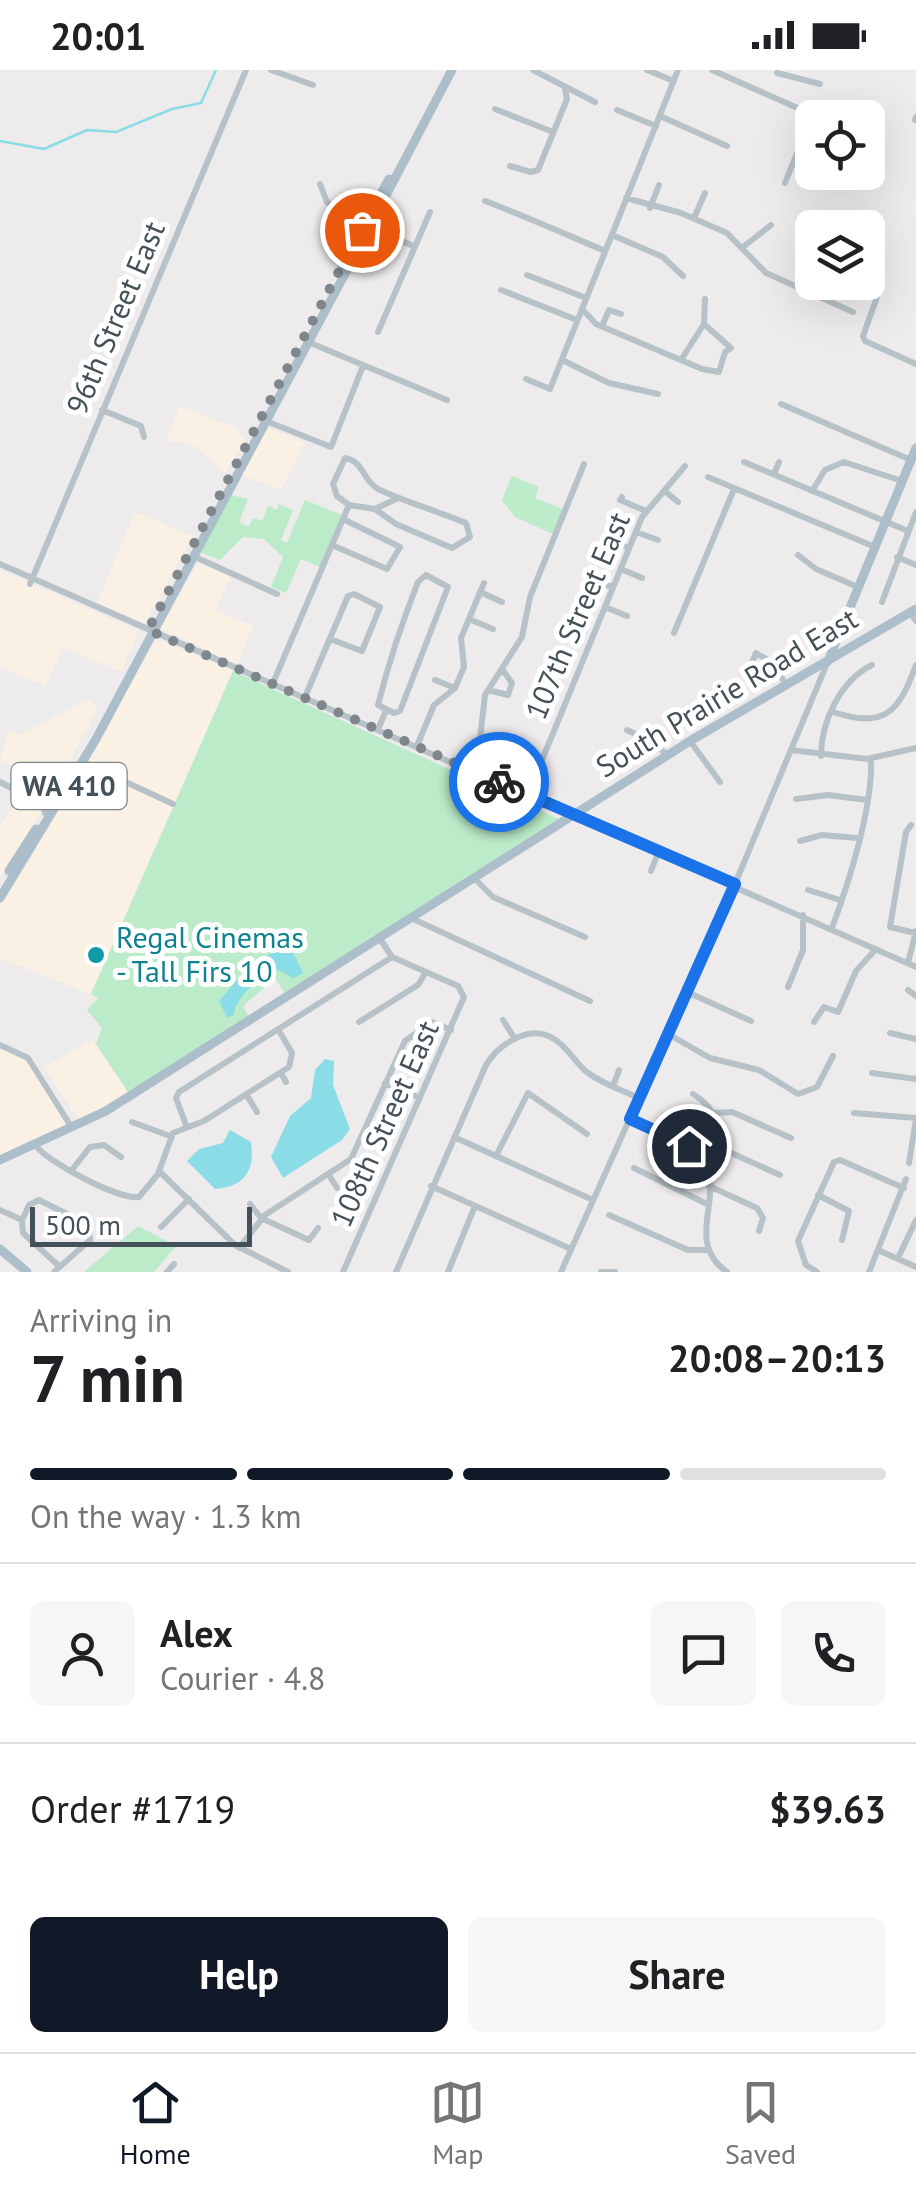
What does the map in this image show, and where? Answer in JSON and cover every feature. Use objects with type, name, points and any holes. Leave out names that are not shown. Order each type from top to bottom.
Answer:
[{"type":"main road","name":"WA 410","points":[[0,893],[193,556],[344,262],[359,218],[373,208],[449,70]]},
{"type":"main road","name":"WA 410","points":[[0,893],[83,762],[449,70]]},
{"type":"main road","points":[[359,218],[369,226]]},
{"type":"main road","points":[[837,650],[858,587],[916,448]]},
{"type":"main road","name":"South Prairie Road East","points":[[0,1160],[73,1129],[690,741],[786,685],[817,673],[837,650],[914,614]]},
{"type":"main road","points":[[0,1250],[27,1272]]},
{"type":"street","name":"96th Street East","points":[[31,581],[246,70]]},
{"type":"street","points":[[271,70],[313,85]]},
{"type":"street","points":[[534,70],[595,102]]},
{"type":"street","points":[[646,70],[674,81]]},
{"type":"street","points":[[526,378],[550,389],[678,70]]},
{"type":"street","points":[[712,70],[795,108]]},
{"type":"street","points":[[777,73],[820,84]]},
{"type":"street","points":[[524,182],[542,161],[567,99],[565,89]]},
{"type":"street","points":[[495,110],[553,132]]},
{"type":"street","points":[[617,110],[656,126]]},
{"type":"street","points":[[660,116],[727,146]]},
{"type":"street","points":[[785,183],[795,162]]},
{"type":"street","points":[[510,166],[534,173]]},
{"type":"street","points":[[320,184],[325,199],[338,210],[359,218]]},
{"type":"street","points":[[650,208],[660,185]]},
{"type":"street","points":[[694,218],[705,194]]},
{"type":"street","points":[[626,198],[694,218],[732,235],[766,273],[853,312]]},
{"type":"street","points":[[485,201],[605,251]]},
{"type":"street","points":[[378,332],[430,212]]},
{"type":"street","points":[[744,247],[771,225]]},
{"type":"street","points":[[369,226],[415,247]]},
{"type":"street","points":[[612,235],[663,257],[683,276]]},
{"type":"street","points":[[527,275],[586,298]]},
{"type":"street","points":[[501,290],[577,320]]},
{"type":"street","points":[[681,360],[704,324],[705,298]]},
{"type":"street","points":[[874,300],[863,336],[866,342],[916,364]]},
{"type":"street","points":[[582,309],[602,326],[719,372],[725,352],[731,348],[704,324]]},
{"type":"street","points":[[602,326],[609,310],[621,314]]},
{"type":"street","points":[[306,342],[448,400]]},
{"type":"street","points":[[562,360],[609,383],[658,394]]},
{"type":"street","points":[[262,420],[331,447],[363,366]]},
{"type":"street","points":[[781,404],[911,460]]},
{"type":"street","points":[[102,410],[140,426],[144,437]]},
{"type":"street","points":[[347,457],[361,466],[369,482],[396,499],[416,502],[466,523],[470,537],[461,546],[448,546],[396,524],[375,509],[348,506],[333,490],[347,457]]},
{"type":"street","points":[[744,462],[908,531]]},
{"type":"street","points":[[774,474],[779,462]]},
{"type":"street","points":[[812,491],[825,470],[850,462],[902,481]]},
{"type":"street","points":[[469,768],[478,747],[488,690],[522,637],[530,597],[584,464]]},
{"type":"street","name":"107th Street East","points":[[528,794],[646,511],[685,466]]},
{"type":"street","points":[[708,477],[875,547]]},
{"type":"street","points":[[674,633],[734,490]]},
{"type":"street","points":[[666,492],[678,502]]},
{"type":"street","points":[[622,497],[620,500],[646,511]]},
{"type":"street","points":[[375,509],[396,499]]},
{"type":"street","points":[[272,683],[348,506]]},
{"type":"street","points":[[882,602],[916,512]]},
{"type":"street","points":[[332,545],[391,566],[398,544],[343,519]]},
{"type":"street","points":[[636,532],[658,540]]},
{"type":"street","points":[[605,538],[629,548]]},
{"type":"street","points":[[193,556],[278,594]]},
{"type":"street","points":[[798,556],[816,569],[858,587]]},
{"type":"street","points":[[897,556],[916,565]]},
{"type":"street","points":[[0,564],[31,581],[660,851],[912,965],[915,932],[890,926],[906,832],[912,825]]},
{"type":"street","points":[[621,569],[642,578]]},
{"type":"street","points":[[424,575],[448,587],[400,711],[386,711],[378,705],[388,676],[386,661],[424,575]]},
{"type":"street","points":[[417,746],[434,705],[455,688],[465,664],[461,638],[484,583]]},
{"type":"street","points":[[582,596],[597,583],[613,588]]},
{"type":"street","points":[[480,592],[502,602]]},
{"type":"street","points":[[305,697],[330,638],[351,594],[380,607],[362,650],[330,638]]},
{"type":"street","points":[[606,607],[627,616]]},
{"type":"street","points":[[469,620],[492,629]]},
{"type":"street","points":[[748,670],[756,653],[773,663],[786,685]]},
{"type":"street","points":[[821,756],[846,682],[872,665]]},
{"type":"street","points":[[833,712],[863,720],[886,714],[901,702],[916,665]]},
{"type":"street","points":[[488,690],[505,696],[510,691],[512,683],[502,669]]},
{"type":"street","points":[[561,1272],[735,884],[817,673]]},
{"type":"street","points":[[435,680],[455,688]]},
{"type":"street","points":[[378,729],[386,711]]},
{"type":"street","points":[[627,730],[653,742],[667,756]]},
{"type":"street","points":[[690,741],[720,782]]},
{"type":"street","points":[[790,750],[871,759],[916,748]]},
{"type":"street","points":[[832,928],[853,869],[871,759]]},
{"type":"street","points":[[83,762],[173,804]]},
{"type":"street","points":[[0,782],[47,806]]},
{"type":"street","points":[[796,799],[828,795],[867,800]]},
{"type":"street","points":[[560,808],[562,822]]},
{"type":"street","points":[[585,808],[587,820]]},
{"type":"street","points":[[800,841],[822,835],[857,838]]},
{"type":"street","points":[[650,871],[660,851]]},
{"type":"street","points":[[474,878],[498,899],[585,937]]},
{"type":"street","points":[[808,890],[840,900]]},
{"type":"street","points":[[788,987],[802,954],[803,915]]},
{"type":"street","points":[[410,918],[590,1001]]},
{"type":"street","points":[[358,1022],[418,985],[426,972],[392,957],[379,937]]},
{"type":"street","points":[[814,1022],[824,1006],[838,1012],[856,972],[876,949]]},
{"type":"street","points":[[186,1125],[176,1096],[280,1033],[392,957]]},
{"type":"street","name":"108th Street East","points":[[343,1272],[464,993],[426,972]]},
{"type":"street","points":[[908,990],[916,996]]},
{"type":"street","points":[[687,992],[751,1021]]},
{"type":"street","points":[[503,1020],[515,1039]]},
{"type":"street","points":[[239,1248],[261,1218],[351,1159],[406,1038],[431,1022],[451,1030]]},
{"type":"street","points":[[36,1146],[46,1158],[126,1197],[143,1193],[160,1172],[170,1136],[186,1125],[204,1120],[280,1073],[293,1056],[280,1033]]},
{"type":"street","points":[[396,1272],[487,1062],[515,1039],[536,1033],[550,1036],[590,1074],[639,1098]]},
{"type":"street","points":[[890,1033],[916,1040]]},
{"type":"street","points":[[668,1034],[710,1058],[754,1068],[790,1092],[804,1094],[819,1084],[833,1056]]},
{"type":"street","points":[[0,1045],[28,1058],[73,1129]]},
{"type":"street","points":[[613,1086],[620,1070]]},
{"type":"street","points":[[280,1073],[286,1082]]},
{"type":"street","points":[[872,1073],[916,1079]]},
{"type":"street","points":[[386,1084],[420,1098]]},
{"type":"street","points":[[496,1156],[530,1093],[566,1124],[587,1134]]},
{"type":"street","points":[[246,1094],[257,1112]]},
{"type":"street","points":[[694,1094],[714,1114],[718,1147],[704,1162]]},
{"type":"street","points":[[714,1114],[732,1112],[791,1138]]},
{"type":"street","points":[[854,1113],[916,1118],[909,1164]]},
{"type":"street","points":[[630,1119],[689,1146],[704,1162],[709,1186],[708,1250],[727,1272]]},
{"type":"street","points":[[132,1122],[170,1136]]},
{"type":"street","points":[[454,1137],[593,1200]]},
{"type":"street","points":[[71,1171],[90,1146],[104,1146],[121,1157]]},
{"type":"street","points":[[718,1147],[780,1174]]},
{"type":"street","points":[[817,1272],[806,1265],[798,1244],[837,1160],[905,1184],[869,1272]]},
{"type":"street","points":[[634,1168],[706,1204]]},
{"type":"street","points":[[160,1172],[189,1199],[218,1235],[288,1272]]},
{"type":"street","points":[[329,1175],[338,1188]]},
{"type":"street","points":[[431,1186],[571,1249]]},
{"type":"street","points":[[709,1186],[758,1209],[763,1218],[759,1231]]},
{"type":"street","points":[[818,1195],[849,1211],[842,1240]]},
{"type":"street","points":[[162,1227],[189,1199]]},
{"type":"street","points":[[34,1201],[45,1202],[84,1220],[92,1231],[88,1242],[57,1270],[24,1235],[22,1220],[34,1201]]},
{"type":"street","points":[[250,1204],[261,1218],[310,1240],[318,1228]]},
{"type":"street","points":[[448,1272],[474,1206]]},
{"type":"street","points":[[0,1210],[22,1220]]},
{"type":"street","points":[[610,1215],[688,1250],[708,1250]]},
{"type":"street","points":[[898,1258],[916,1220]]},
{"type":"street","points":[[878,1250],[916,1267]]},
{"type":"street","points":[[167,1272],[174,1264]]},
{"type":"street","points":[[598,1270],[615,1272]]},
{"type":"shaded area","points":[[180,406],[236,428],[245,441],[225,473],[195,446],[166,440]]},
{"type":"shaded area","points":[[268,428],[305,443],[281,490],[242,475]]},
{"type":"shaded area","points":[[135,512],[193,536],[145,623],[97,603]]},
{"type":"shaded area","points":[[198,563],[230,577],[216,610],[253,626],[237,664],[161,628]]},
{"type":"shaded area","points":[[0,570],[139,631],[121,672],[63,647],[45,686],[0,667]]},
{"type":"shaded area","points":[[156,639],[233,671],[91,994],[0,958],[0,907],[85,769]]},
{"type":"shaded area","points":[[89,699],[97,710],[56,785],[0,760],[8,731],[20,734]]},
{"type":"shaded area","points":[[19,795],[42,811],[0,877],[0,826]]},
{"type":"shaded area","points":[[92,1040],[128,1092],[79,1120],[44,1067]]},
{"type":"shaded area","points":[[0,1048],[29,1062],[66,1123],[63,1129],[0,1156]]},
{"type":"green space","points":[[512,476],[539,487],[535,498],[563,509],[553,534],[515,517],[502,500]]},
{"type":"green space","points":[[231,495],[248,499],[239,522],[249,527],[253,518],[262,521],[268,506],[277,510],[279,504],[293,510],[281,540],[287,543],[305,500],[342,515],[320,567],[301,559],[286,593],[271,587],[283,557],[264,539],[243,537],[220,560],[200,552]]},
{"type":"green space","points":[[233,671],[559,819],[285,993],[275,978],[243,1006],[249,1017],[128,1092],[96,1044],[102,1028],[87,1010],[98,998],[91,994]]},
{"type":"green space","points":[[138,1226],[176,1246],[154,1272],[84,1272]]},
{"type":"water","points":[[283,949],[294,954],[303,973],[293,978],[279,970],[264,977],[244,994],[233,1016],[227,1017],[219,1001],[255,963]]},
{"type":"water","points":[[325,1059],[334,1061],[333,1085],[350,1129],[342,1140],[283,1178],[271,1157],[290,1116],[311,1098],[315,1070]]},
{"type":"water","points":[[230,1130],[251,1142],[250,1168],[234,1185],[215,1189],[187,1161],[199,1149],[223,1143]]},
{"type":"waterway","points":[[0,141],[44,149],[87,130],[116,132],[172,109],[201,103],[216,70]]},
{"type":"way so far","points":[[362,230],[371,224],[370,217],[364,214],[356,218],[344,262],[148,630],[499,782]]},
{"type":"place","name":"Regal Cinemas - Tall Firs 10","points":[[96,955]]},
{"type":"route","points":[[499,782],[735,884],[630,1119],[689,1146]]}]
